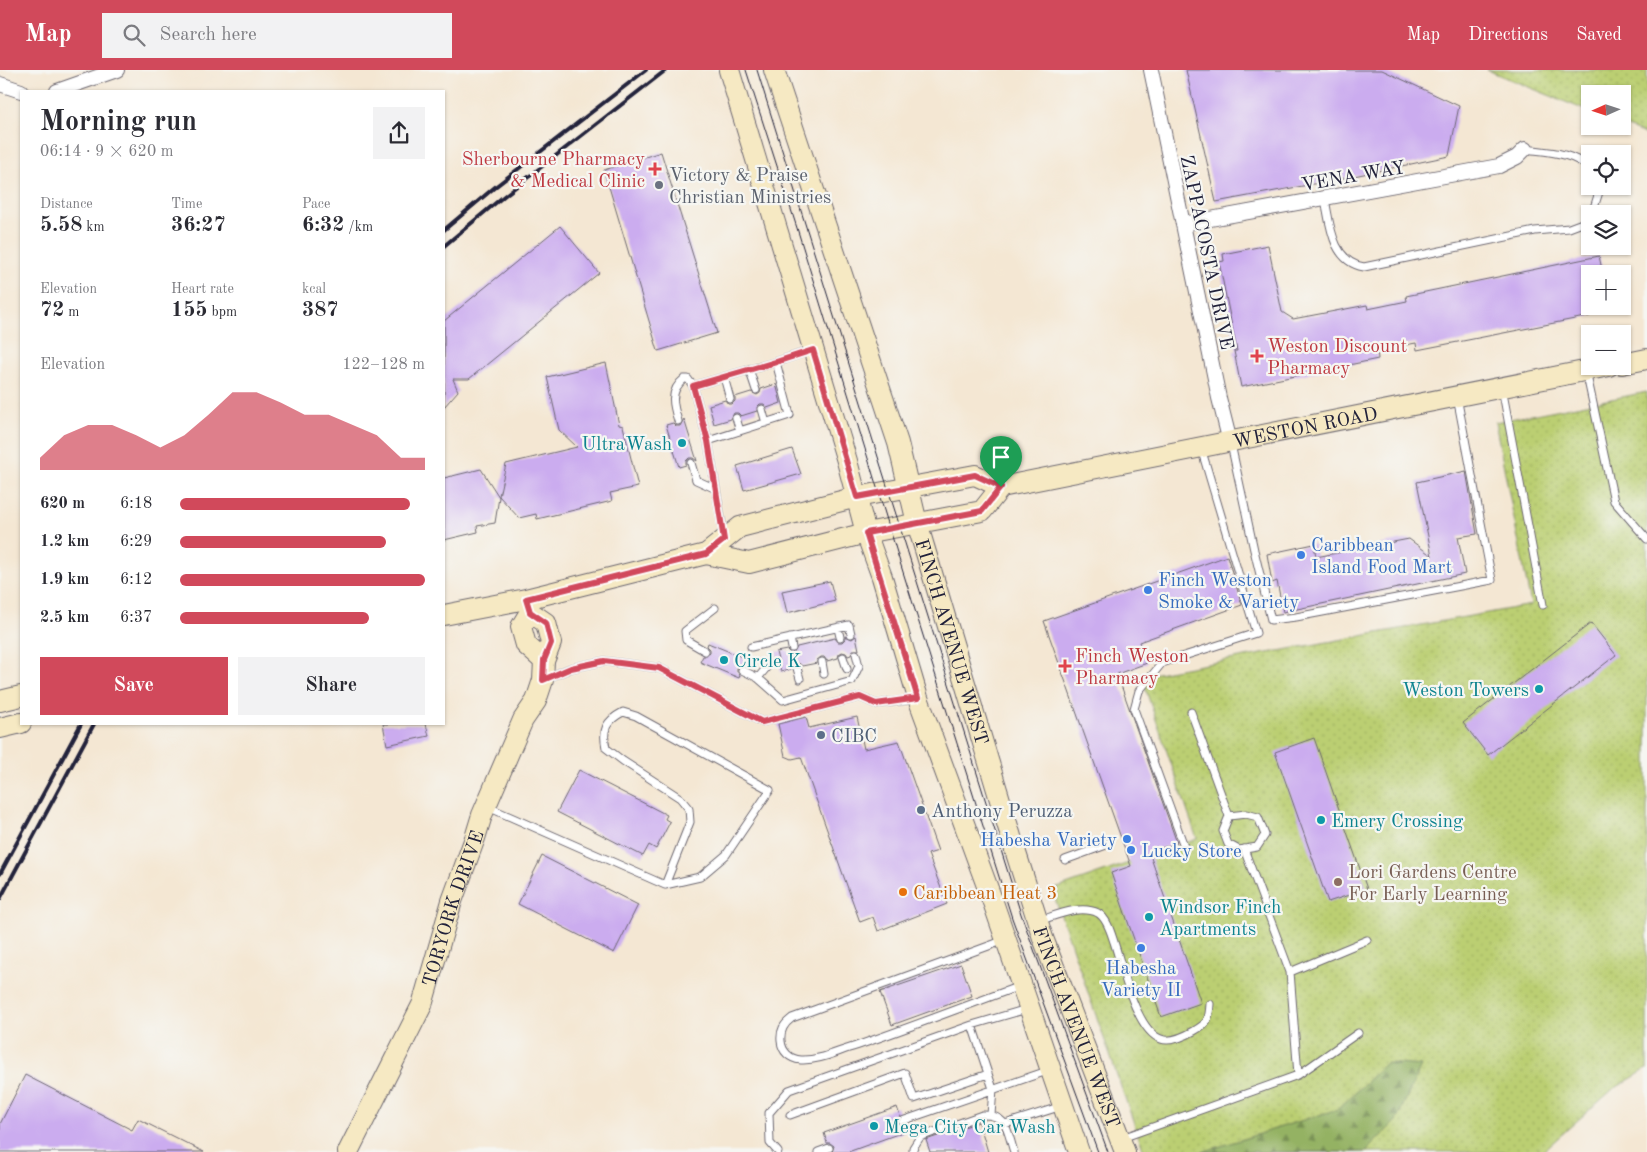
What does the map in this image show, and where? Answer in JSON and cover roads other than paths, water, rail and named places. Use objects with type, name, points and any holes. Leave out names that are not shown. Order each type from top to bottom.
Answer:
[{"type":"main road","name":"FINCH AVENUE WEST","points":[[729,70],[857,497],[866,533],[918,698],[1006,940],[1078,1152]]},
{"type":"main road","name":"FINCH AVENUE WEST","points":[[774,70],[898,443],[917,523],[948,632],[1038,922],[1123,1145]]},
{"type":"main road","points":[[1631,362],[1647,359]]},
{"type":"main road","name":"WESTON ROAD","points":[[1001,487],[1581,372]]},
{"type":"main road","points":[[445,615],[528,605],[706,554],[740,527],[857,497],[909,489],[975,475],[1001,487],[982,511],[866,533],[749,563],[706,554]]},
{"type":"main road","points":[[528,605],[521,627],[526,645],[544,670]]},
{"type":"main road","name":"TORYORK DRIVE","points":[[348,1152],[422,1004],[452,901],[486,806],[522,720],[536,701],[544,670]]},
{"type":"main road","points":[[0,701],[20,696]]},
{"type":"main road","points":[[0,728],[20,723]]},
{"type":"street","points":[[60,90],[117,70]]},
{"type":"street","name":"ZAPPACOSTA DRIVE","points":[[1151,70],[1219,398],[1230,442]]},
{"type":"street","points":[[0,84],[20,91]]},
{"type":"street","name":"VENA WAY","points":[[1183,224],[1499,166],[1517,157],[1525,149]]},
{"type":"lane","points":[[1525,149],[1569,156],[1581,162]]},
{"type":"lane","points":[[1325,199],[1338,250],[1351,263],[1364,267],[1536,231],[1568,228],[1581,223]]},
{"type":"lane","points":[[693,386],[813,350]]},
{"type":"lane","points":[[708,441],[790,415],[776,362]]},
{"type":"lane","points":[[749,370],[756,390]]},
{"type":"lane","points":[[1587,375],[1614,501],[1647,539]]},
{"type":"lane","points":[[724,377],[730,398]]},
{"type":"lane","points":[[678,421],[673,404],[673,395],[680,383],[684,379],[688,379],[693,386],[708,441],[724,540]]},
{"type":"lane","points":[[1502,388],[1543,605]]},
{"type":"lane","points":[[1230,442],[1271,620],[1296,617],[1492,580],[1457,397]]},
{"type":"lane","points":[[762,409],[766,423]]},
{"type":"lane","points":[[736,418],[740,431]]},
{"type":"lane","points":[[1184,846],[1134,709],[1139,691],[1162,663],[1256,633],[1200,448]]},
{"type":"lane","points":[[691,463],[696,480],[716,489]]},
{"type":"lane","points":[[705,652],[686,640],[685,631],[715,608]]},
{"type":"lane","points":[[751,647],[849,625],[851,634]]},
{"type":"lane","points":[[838,628],[840,637]]},
{"type":"lane","points":[[814,633],[817,642]]},
{"type":"lane","points":[[790,638],[792,648]]},
{"type":"lane","points":[[742,670],[758,678],[783,700],[852,681],[859,666],[856,654]]},
{"type":"lane","points":[[844,657],[847,669]]},
{"type":"lane","points":[[544,670],[571,668],[604,661],[659,668],[762,722],[860,697],[876,704],[918,698]]},
{"type":"lane","points":[[822,662],[824,674]]},
{"type":"lane","points":[[758,678],[767,667]]},
{"type":"lane","points":[[797,668],[800,679]]},
{"type":"lane","points":[[486,806],[665,885],[700,877],[726,855],[770,790],[636,716],[624,712],[612,718],[603,735],[606,748],[680,798],[689,809],[690,822],[665,885]]},
{"type":"lane","points":[[1191,712],[1229,816],[1223,831],[1228,844],[1239,850],[1257,847],[1265,835],[1258,817],[1246,814],[1229,816]]},
{"type":"lane","points":[[1065,860],[1109,844]]},
{"type":"lane","points":[[1244,849],[1290,972],[1298,1075]]},
{"type":"lane","points":[[1038,922],[1066,913],[1087,910],[1099,913],[1106,922],[1139,1015],[1146,1027],[1162,1040],[1174,1040],[1204,1025],[1209,1017],[1210,1004]]},
{"type":"lane","points":[[1006,940],[944,961],[792,1018],[786,1022],[781,1034],[781,1043],[785,1052],[791,1058],[801,1060],[817,1058],[888,1035],[1021,985]]},
{"type":"lane","points":[[1290,972],[1367,940]]},
{"type":"lane","points":[[778,1152],[770,1143],[769,1113],[788,1090],[972,1025],[1029,1008]]},
{"type":"lane","points":[[972,1025],[993,1089],[991,1115]]},
{"type":"lane","points":[[1123,1145],[1138,1134],[1298,1075],[1358,1033]]},
{"type":"lane","points":[[902,1121],[1050,1070]]},
{"type":"lane","points":[[790,1115],[905,1073],[914,1099],[988,1074]]},
{"type":"lane","points":[[1005,1124],[1063,1106]]},
{"type":"lane","points":[[913,1152],[913,1148],[920,1137],[982,1115],[1000,1118],[1005,1124],[1014,1152]]},
{"type":"lane","points":[[818,1152],[829,1148]]},
{"type":"tram line","points":[[746,70],[1012,918],[1098,1152]]},
{"type":"tram line","points":[[757,70],[1021,914],[1108,1152]]},
{"type":"railway","points":[[445,229],[495,187],[646,70]]},
{"type":"railway","points":[[445,245],[504,196],[666,70]]},
{"type":"railway","points":[[0,874],[80,725]]},
{"type":"railway","points":[[0,899],[93,725]]},
{"type":"place","name":"Sherbourne Pharmacy & Medical Clinic","points":[[655,169]]},
{"type":"place","name":"Victory & Praise Christian Ministries","points":[[659,185]]},
{"type":"place","name":"Weston Discount Pharmacy","points":[[1257,356]]},
{"type":"place","name":"UltraWash","points":[[682,443]]},
{"type":"place","name":"Caribbean Island Food Mart","points":[[1301,555]]},
{"type":"place","name":"Finch Weston Smoke & Variety","points":[[1148,590]]},
{"type":"place","name":"Circle K","points":[[724,660]]},
{"type":"place","name":"Finch Weston Pharmacy","points":[[1065,666]]},
{"type":"place","name":"Weston Towers","points":[[1539,689]]},
{"type":"place","name":"CIBC","points":[[821,735]]},
{"type":"place","name":"Anthony Peruzza","points":[[921,810]]},
{"type":"place","name":"Emery Crossing","points":[[1321,820]]},
{"type":"place","name":"Habesha Variety","points":[[1127,839]]},
{"type":"place","name":"Lucky Store","points":[[1131,850]]},
{"type":"place","name":"Lori Gardens Centre For Early Learning","points":[[1338,882]]},
{"type":"place","name":"Caribbean Heat 3","points":[[903,892]]},
{"type":"place","name":"Windsor Finch Apartments","points":[[1149,917]]},
{"type":"place","name":"Habesha Variety II","points":[[1141,948]]},
{"type":"place","name":"Mega City Car Wash","points":[[874,1126]]}]
